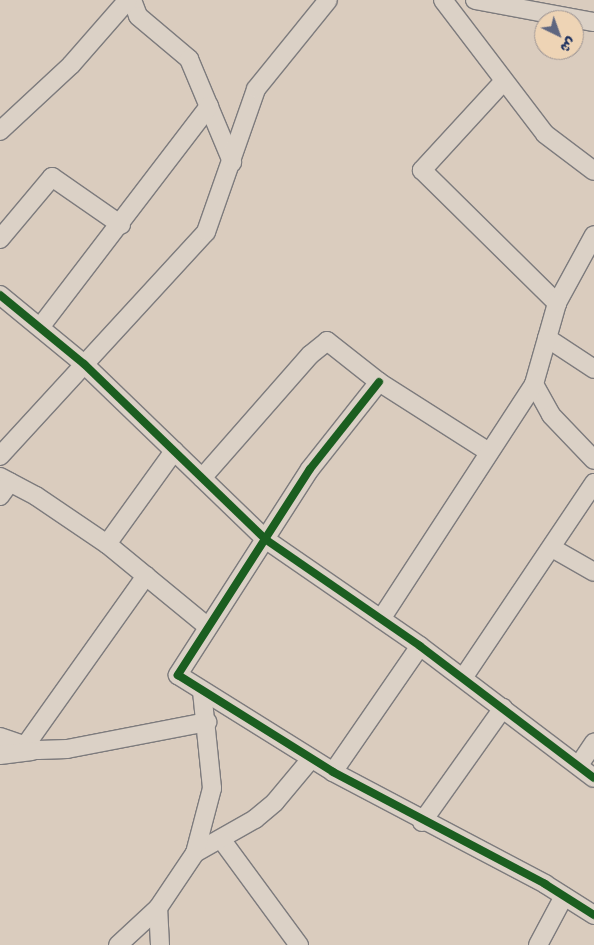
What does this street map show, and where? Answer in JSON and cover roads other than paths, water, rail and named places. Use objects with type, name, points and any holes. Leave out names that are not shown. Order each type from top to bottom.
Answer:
[{"type":"street","points":[[0,131],[71,65],[128,0]]},
{"type":"street","points":[[132,0],[138,16],[189,59],[232,162]]},
{"type":"street","points":[[0,456],[195,246],[214,213],[256,89],[266,72],[292,47],[328,0]]},
{"type":"street","points":[[442,0],[503,82],[545,134],[594,171]]},
{"type":"street","points":[[475,0],[594,22]]},
{"type":"street","points":[[503,82],[422,170],[557,303]]},
{"type":"street","points":[[41,326],[121,225],[209,106]]},
{"type":"street","points":[[0,239],[52,177],[121,225]]},
{"type":"street","points":[[381,619],[534,384],[557,303],[594,235]]},
{"type":"street","points":[[0,295],[41,326],[84,364],[265,540],[420,646],[579,764],[594,778]]},
{"type":"street","points":[[546,338],[594,370]]},
{"type":"street","points":[[202,478],[323,341],[331,342],[379,382],[489,452]]},
{"type":"street","points":[[379,382],[330,441],[207,626],[178,675],[333,772],[422,822],[564,896],[594,915]]},
{"type":"street","points":[[534,384],[551,415],[594,460]]},
{"type":"street","points":[[107,544],[174,451]]},
{"type":"street","points":[[0,496],[5,480],[107,544],[207,626]]},
{"type":"street","points":[[463,678],[594,483]]},
{"type":"street","points":[[552,548],[594,572]]},
{"type":"street","points":[[31,748],[146,576]]},
{"type":"street","points":[[333,772],[420,646]]},
{"type":"street","points":[[118,945],[158,908],[194,853],[212,788],[207,722],[202,690]]},
{"type":"street","points":[[422,822],[503,708]]},
{"type":"street","points":[[0,756],[31,748],[68,749],[207,722]]},
{"type":"street","points":[[0,737],[31,748]]},
{"type":"street","points":[[579,764],[594,743]]},
{"type":"street","points":[[194,853],[221,839],[275,802],[311,759]]},
{"type":"street","points":[[221,839],[299,945]]},
{"type":"street","points":[[538,945],[564,896]]},
{"type":"street","points":[[158,908],[160,945]]}]
